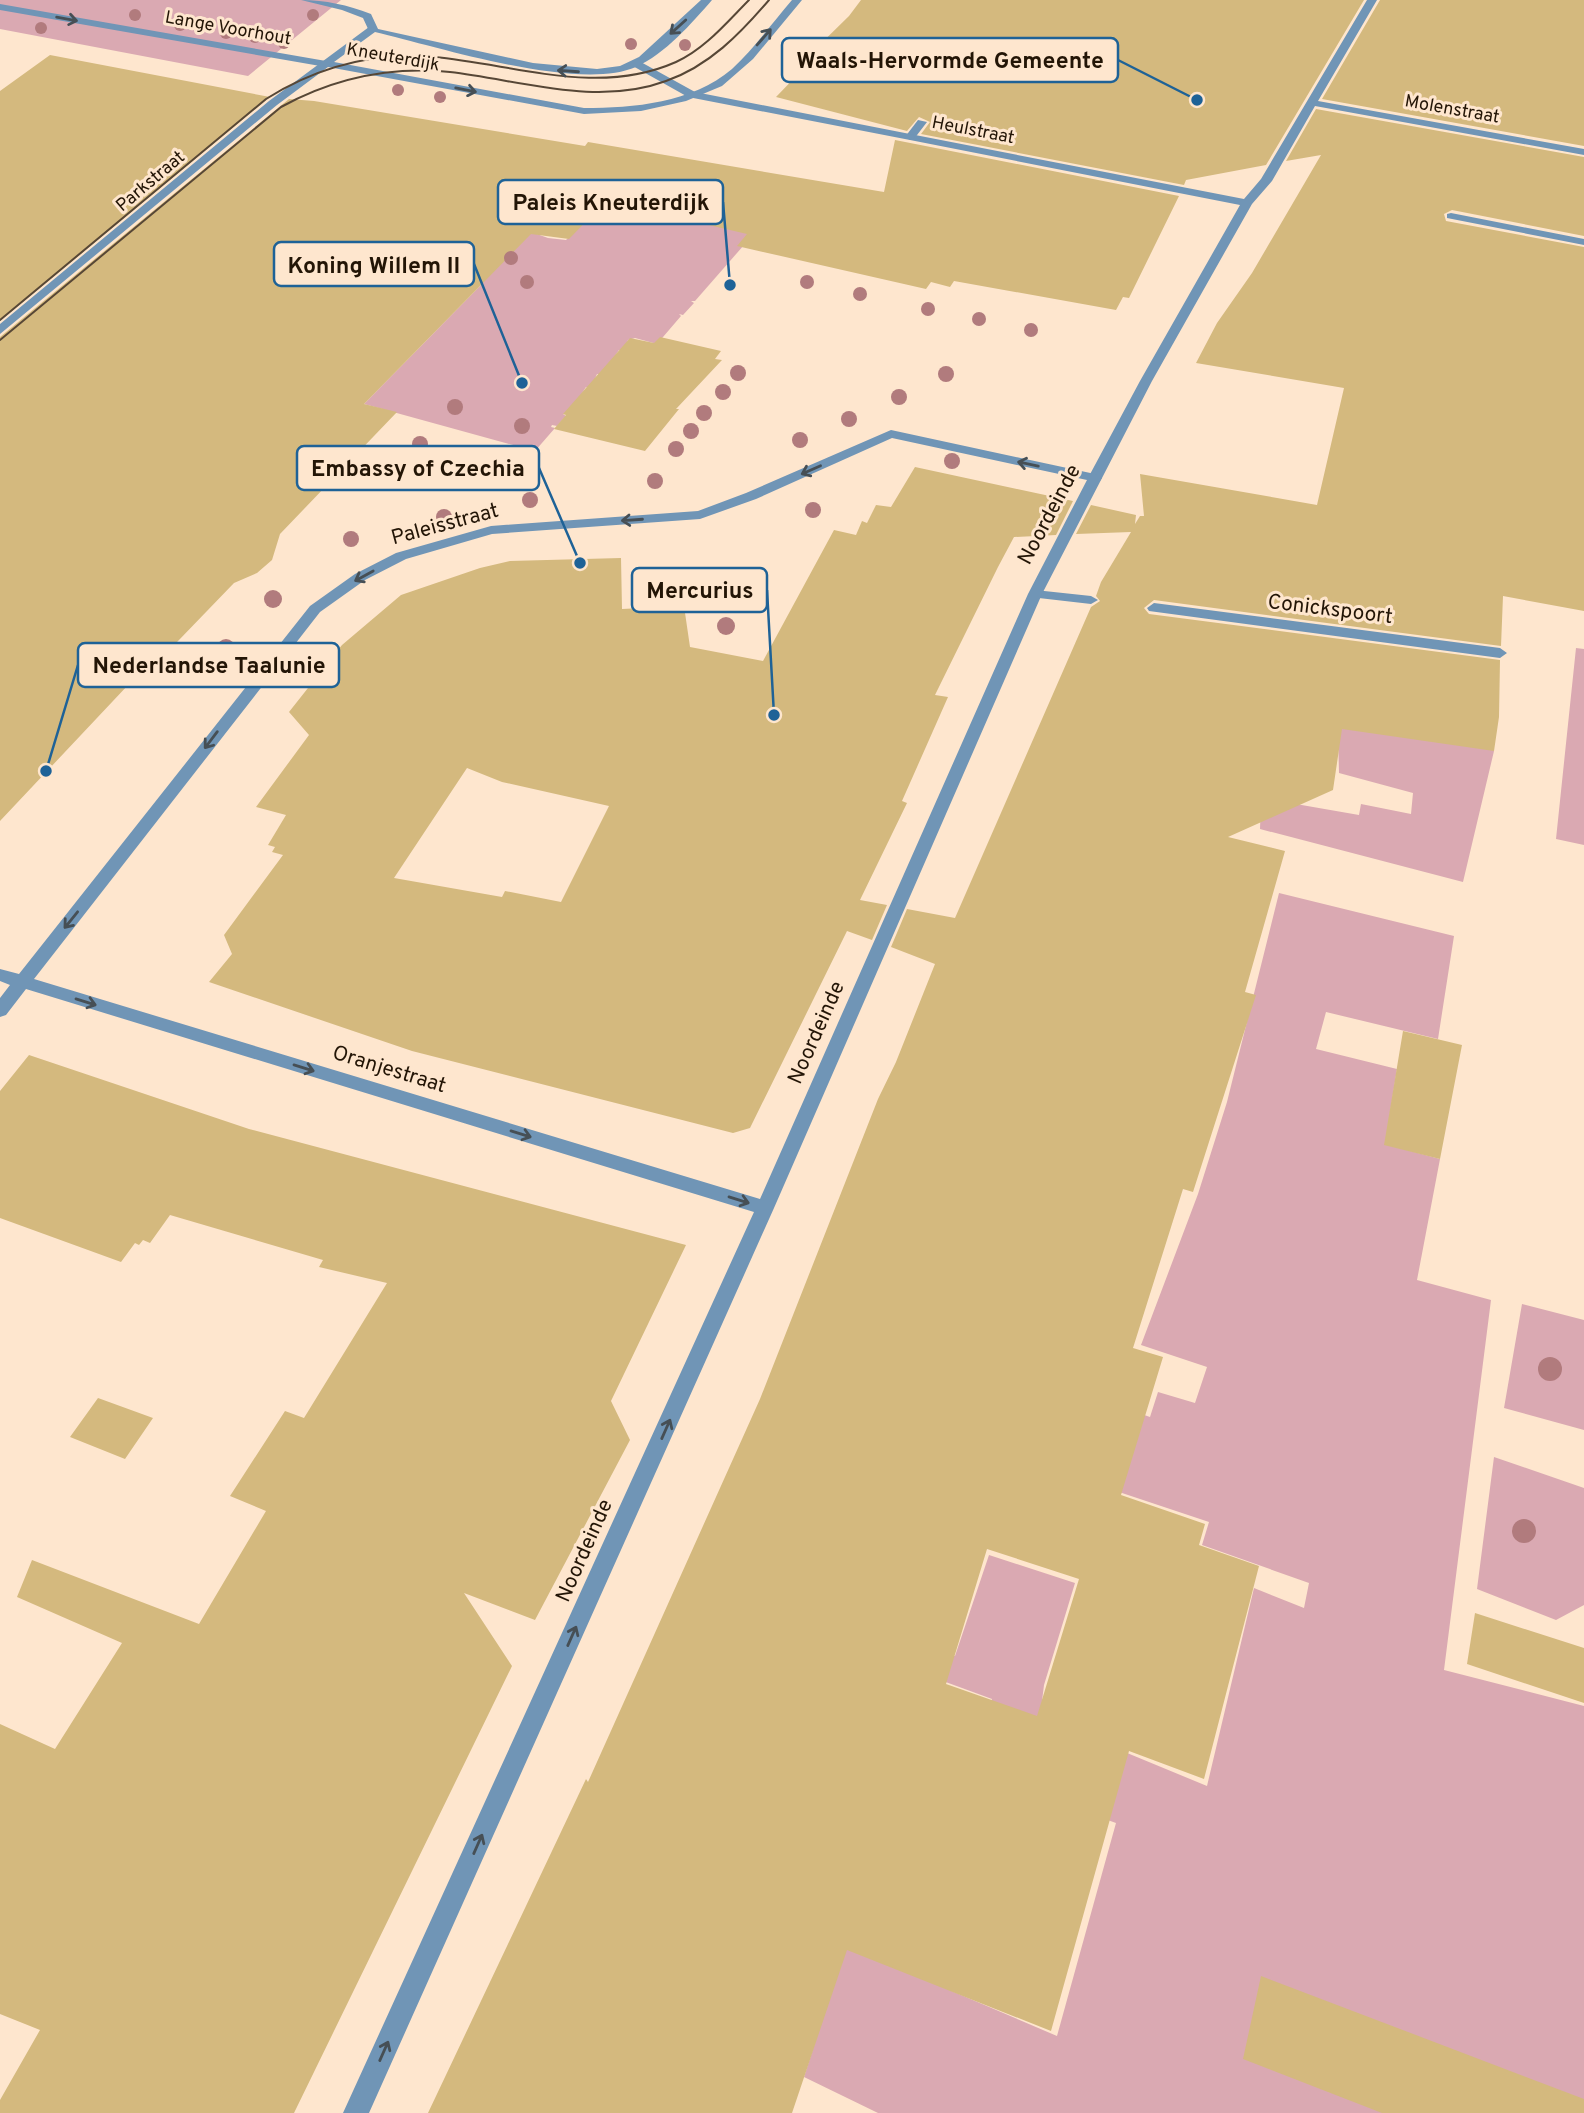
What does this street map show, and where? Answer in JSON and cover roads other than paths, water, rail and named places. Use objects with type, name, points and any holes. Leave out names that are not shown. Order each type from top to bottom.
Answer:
[{"type":"street","points":[[306,0],[354,10],[367,16],[373,29]]},
{"type":"street","name":"Kneuterdijk","points":[[326,64],[373,29],[560,71],[603,70],[635,63],[707,0]]},
{"type":"street","name":"Kneuterdijk","points":[[326,64],[584,111],[638,109],[692,95],[733,74],[797,0]]},
{"type":"street","name":"Noordeinde","points":[[356,2113],[765,1208],[1035,593],[1146,381],[1247,204],[1266,181],[1314,103],[1372,0]]},
{"type":"street","name":"Lange Voorhout","points":[[0,7],[326,64]]},
{"type":"street","points":[[635,63],[692,95]]},
{"type":"street","name":"Parkstraat","points":[[0,330],[273,103],[326,64]]},
{"type":"street","name":"Heulstraat","points":[[692,95],[1247,204]]},
{"type":"street","name":"Molenstraat","points":[[1314,103],[1584,152]]},
{"type":"street","points":[[909,136],[922,122]]},
{"type":"street","points":[[1451,216],[1584,243]]},
{"type":"street","name":"Paleisstraat","points":[[0,1010],[315,609],[360,577],[401,556],[491,530],[700,515],[751,496],[891,434],[1095,478]]},
{"type":"street","points":[[1035,593],[1091,600]]},
{"type":"street","name":"Conickspoort","points":[[1154,608],[1500,653]]},
{"type":"street","name":"Oranjestraat","points":[[0,975],[765,1208]]},
{"type":"tram line","points":[[0,320],[266,99],[305,78],[346,64],[411,56],[586,78],[646,72],[687,57],[749,0]]},
{"type":"tram line","points":[[0,340],[281,107],[321,88],[362,76],[405,71],[450,72],[585,92],[639,88],[682,75],[710,58],[735,37],[769,0]]},
{"type":"place","name":"Waals-Hervormde Gemeente","points":[[1197,100]]},
{"type":"place","name":"Paleis Kneuterdijk","points":[[730,285]]},
{"type":"place","name":"Koning Willem II","points":[[522,383]]},
{"type":"place","name":"Embassy of Czechia","points":[[580,563]]},
{"type":"place","name":"Mercurius","points":[[774,715]]},
{"type":"place","name":"Nederlandse Taalunie","points":[[46,771]]}]
